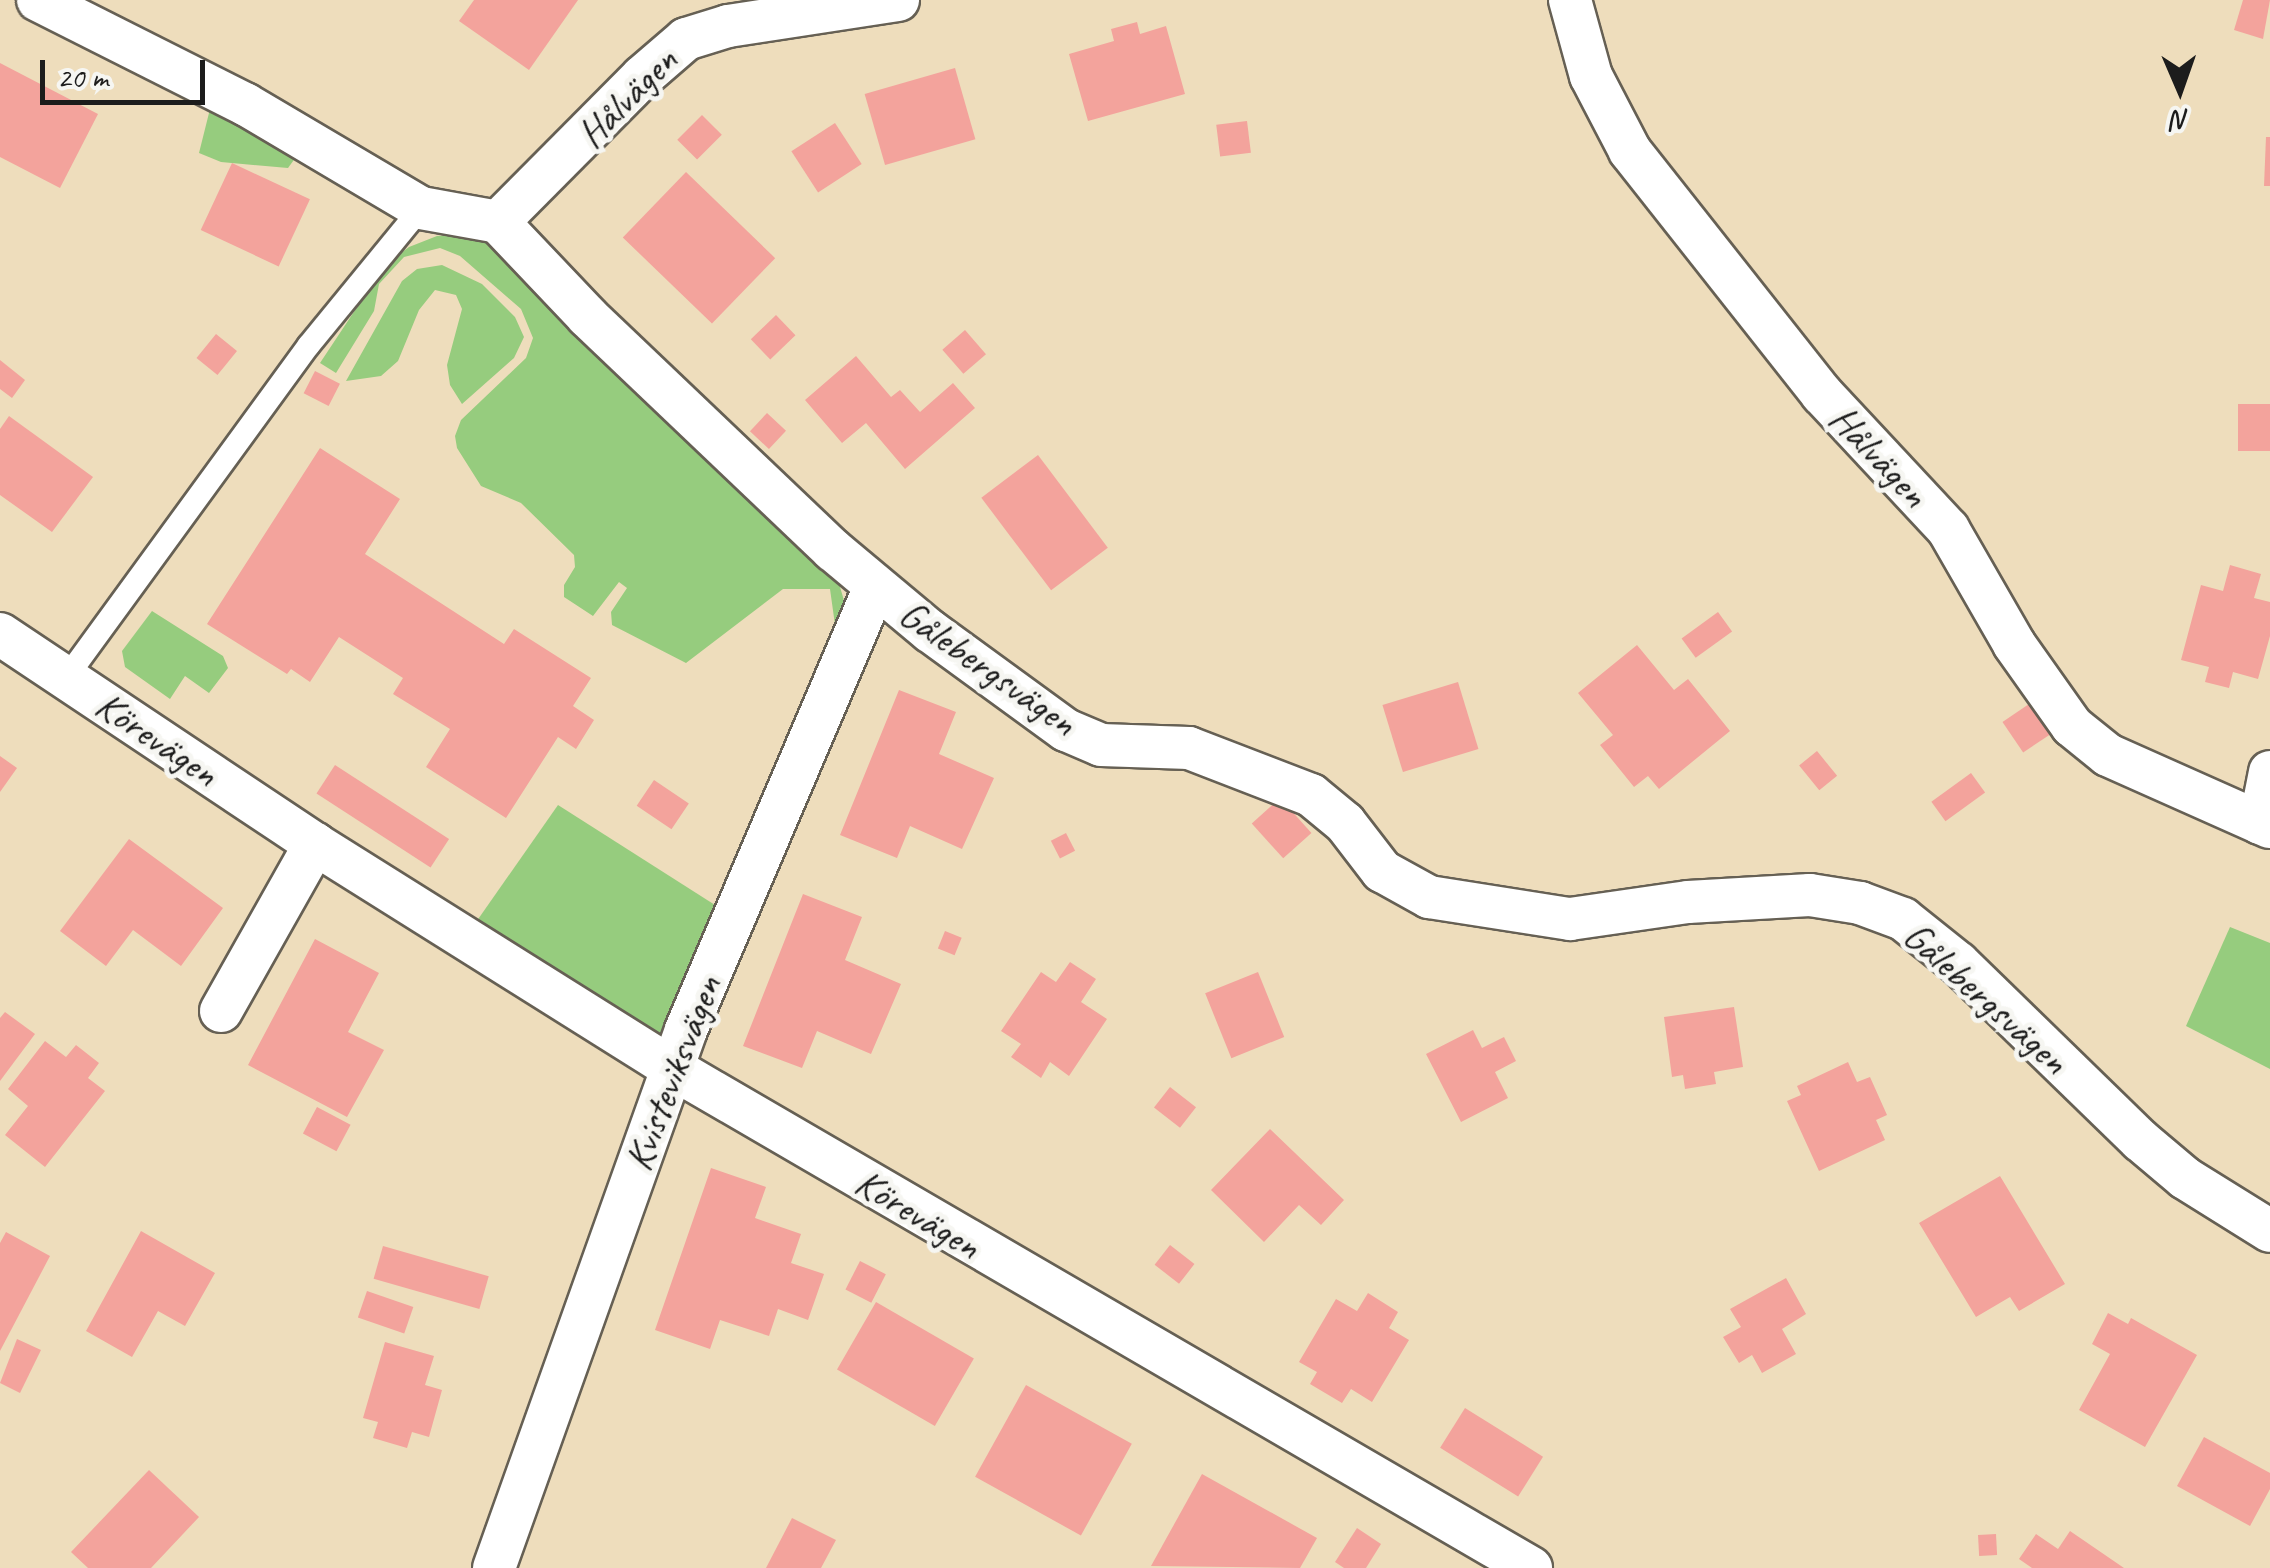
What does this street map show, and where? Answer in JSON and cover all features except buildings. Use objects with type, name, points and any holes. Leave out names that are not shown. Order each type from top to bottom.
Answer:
[{"type":"street","points":[[38,0],[245,104],[421,208],[498,222]]},
{"type":"street","name":"Hålvägen","points":[[498,222],[642,77],[686,39],[728,26],[898,0]]},
{"type":"street","name":"Hålvägen","points":[[1570,0],[1591,76],[1630,151],[1822,394],[1948,529],[2014,644],[2072,726],[2108,755],[2265,825]]},
{"type":"street","name":"Gålebergsvägen","points":[[498,222],[588,317],[875,586],[1066,730],[1101,745],[1189,748],[1311,795],[1345,823],[1382,872],[1429,896],[1570,919],[1688,902],[1810,895],[1860,903],[1902,919],[1958,963],[2170,1166],[2270,1231]]},
{"type":"street","name":"Kvisteviksvägen","points":[[494,1568],[672,1068],[875,586]]},
{"type":"street","name":"Körevägen","points":[[0,634],[315,844],[672,1068],[1530,1568]]},
{"type":"street","points":[[2265,825],[2270,772]]},
{"type":"street","points":[[221,1012],[315,844]]},
{"type":"lane","points":[[66,678],[308,345],[421,208]]},
{"type":"green space","points":[[211,105],[296,157],[288,168],[221,162],[199,153]]},
{"type":"green space","points":[[461,234],[485,242],[539,287],[838,580],[845,604],[836,632],[830,589],[783,589],[686,663],[612,625],[611,612],[627,588],[619,582],[593,616],[564,597],[564,585],[575,567],[574,555],[521,503],[481,486],[457,448],[455,436],[461,420],[526,358],[533,338],[521,309],[460,256],[440,248],[404,257],[379,284],[374,311],[336,373],[320,363],[385,265],[409,247],[437,236]]},
{"type":"green space","points":[[442,265],[482,284],[515,317],[524,337],[514,358],[462,404],[450,385],[447,365],[462,309],[456,295],[435,290],[419,310],[398,361],[381,376],[346,381],[402,281],[417,269]]},
{"type":"green space","points":[[152,611],[223,656],[228,668],[209,693],[185,676],[170,699],[125,667],[122,651]]},
{"type":"green space","points":[[558,805],[715,905],[718,917],[672,1029],[657,1037],[474,925]]},
{"type":"green space","points":[[2230,927],[2270,943],[2270,1069],[2186,1026]]}]
